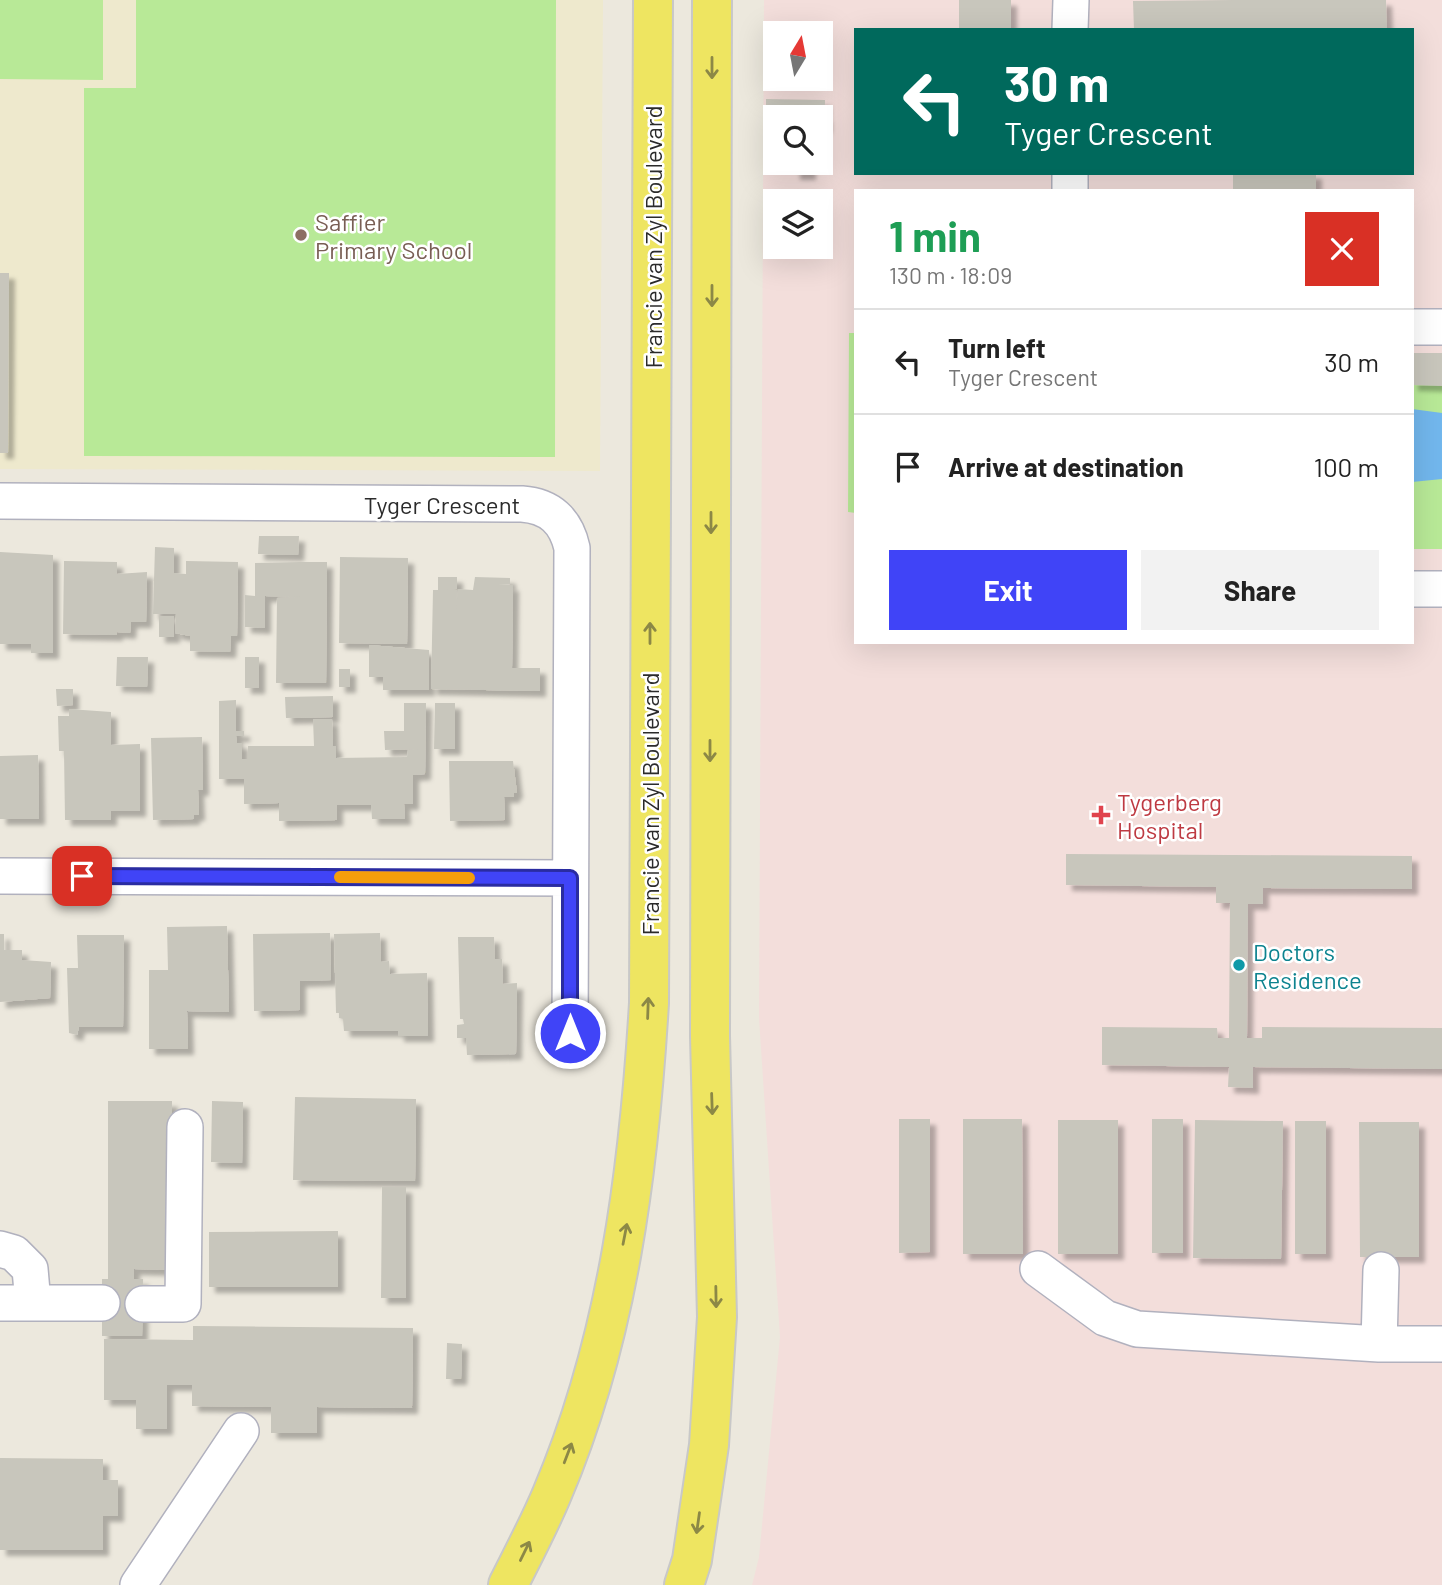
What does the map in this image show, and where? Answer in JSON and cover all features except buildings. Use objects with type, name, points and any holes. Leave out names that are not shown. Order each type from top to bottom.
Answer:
[{"type":"main road","name":"Francie van Zyl Boulevard","points":[[508,1585],[552,1494],[595,1366],[627,1227],[642,1112],[649,1003],[653,0]]},
{"type":"main road","points":[[688,1577],[709,1445],[717,1317],[710,1036],[712,0]]},
{"type":"street","points":[[1070,0],[1070,28]]},
{"type":"street","points":[[1414,327],[1442,327]]},
{"type":"street","name":"Tyger Crescent","points":[[0,501],[522,503],[547,509],[565,526],[572,548],[570,1033]]},
{"type":"street","points":[[1414,589],[1442,589]]},
{"type":"street","points":[[0,876],[570,878]]},
{"type":"street","points":[[143,1304],[183,1304],[184,1127]]},
{"type":"street","points":[[0,1248],[14,1253],[30,1269],[17,1303],[102,1303]]},
{"type":"street","points":[[1038,1269],[1105,1318],[1138,1329],[1379,1344],[1442,1345]]},
{"type":"street","points":[[1379,1344],[1381,1270]]},
{"type":"street","points":[[138,1585],[240,1431]]},
{"type":"shaded area","name":"Saffier Primary School","points":[[0,0],[603,0],[600,471],[0,469]]},
{"type":"shaded area","name":"Tygerberg Hospital","points":[[764,0],[1442,0],[1442,1585],[752,1585],[759,1557],[780,1337],[759,1018],[763,204],[763,259],[833,259],[833,189],[763,189],[763,175],[833,175],[833,105],[763,105],[764,91],[833,91],[833,21],[764,21]]},
{"type":"green space","points":[[0,0],[103,0],[103,80],[0,79]]},
{"type":"green space","name":"Saffier Primary School","points":[[136,0],[556,0],[555,457],[84,456],[84,88],[136,88]]},
{"type":"green space","points":[[849,333],[854,333],[854,513],[848,512]]},
{"type":"green space","points":[[1414,353],[1442,353],[1442,549],[1414,549]]},
{"type":"water","points":[[1414,409],[1442,413],[1442,479],[1414,482]]},
{"type":"slow traffic","points":[[340,877],[469,878]]},
{"type":"place","name":"Saffier Primary School","points":[[301,235]]},
{"type":"place","name":"Tygerberg Hospital","points":[[1101,815]]},
{"type":"place","name":"Doctors Residence","points":[[1239,965]]},
{"type":"route","points":[[82,876],[570,878],[570,1033]]}]
